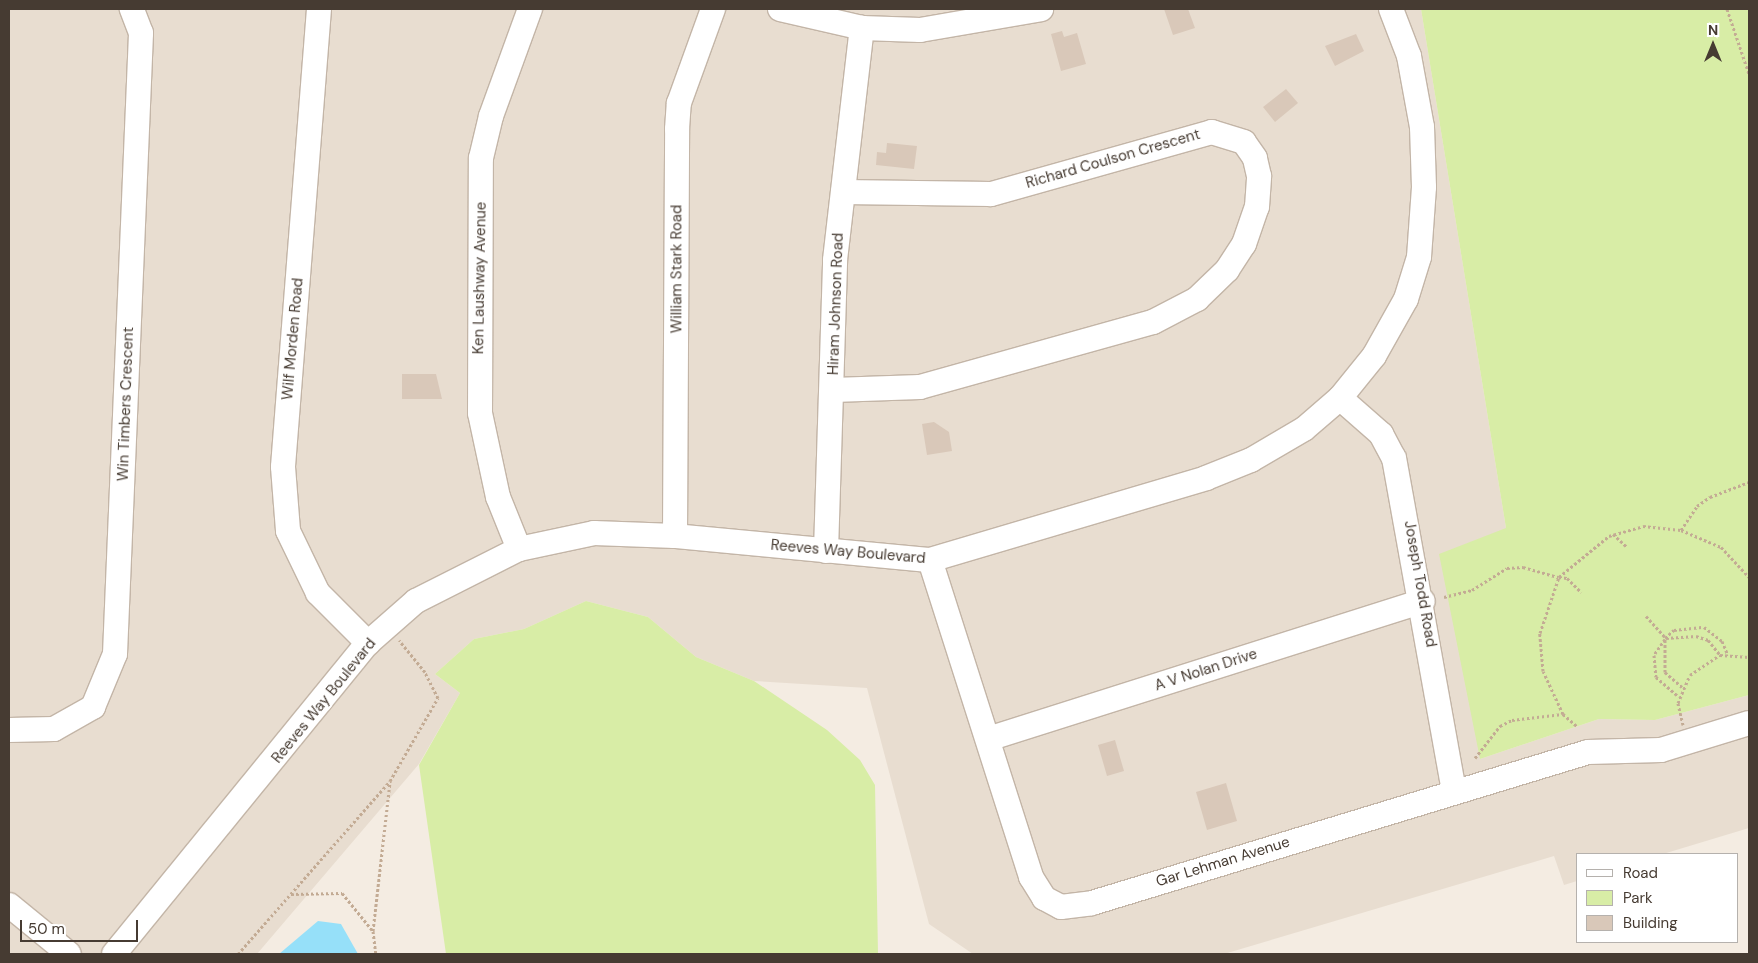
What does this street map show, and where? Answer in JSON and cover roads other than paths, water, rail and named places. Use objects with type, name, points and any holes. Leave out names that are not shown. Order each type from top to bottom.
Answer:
[{"type":"street","name":"Win Timbers Crescent","points":[[9,730],[54,728],[92,707],[115,654],[141,33],[132,9]]},
{"type":"street","name":"Wilf Morden Road","points":[[319,9],[283,467],[288,530],[318,592],[368,642]]},
{"type":"street","name":"Ken Laushway Avenue","points":[[519,549],[498,497],[480,413],[481,158],[491,116],[530,9]]},
{"type":"street","name":"William Stark Road","points":[[675,536],[677,129],[679,103],[713,9]]},
{"type":"street","points":[[780,9],[862,28],[920,30],[1041,9]]},
{"type":"street","name":"Reeves Way Boulevard","points":[[114,954],[368,642],[416,601],[519,549],[594,533],[675,536],[930,560],[1206,478],[1251,460],[1304,429],[1340,398],[1378,348],[1406,299],[1419,257],[1424,187],[1422,127],[1409,56],[1390,9]]},
{"type":"street","name":"Hiram Johnson Road","points":[[826,551],[833,390],[833,296],[862,28]]},
{"type":"street","name":"Richard Coulson Crescent","points":[[833,390],[920,387],[1153,322],[1197,299],[1227,270],[1244,244],[1257,207],[1259,176],[1255,158],[1244,142],[1212,132],[992,194],[843,192]]},
{"type":"street","name":"Joseph Todd Road","points":[[1340,398],[1381,434],[1394,458],[1434,599],[1454,792]]},
{"type":"street","name":"Gar Lehman Avenue","points":[[930,560],[1031,877],[1044,898],[1061,907],[1092,903],[1588,752],[1661,750],[1749,723]]},
{"type":"street","name":"A V Nolan Drive","points":[[988,740],[1434,599]]},
{"type":"street","points":[[9,905],[69,954]]},
{"type":"water","points":[[318,921],[341,924],[358,954],[279,954]]}]
